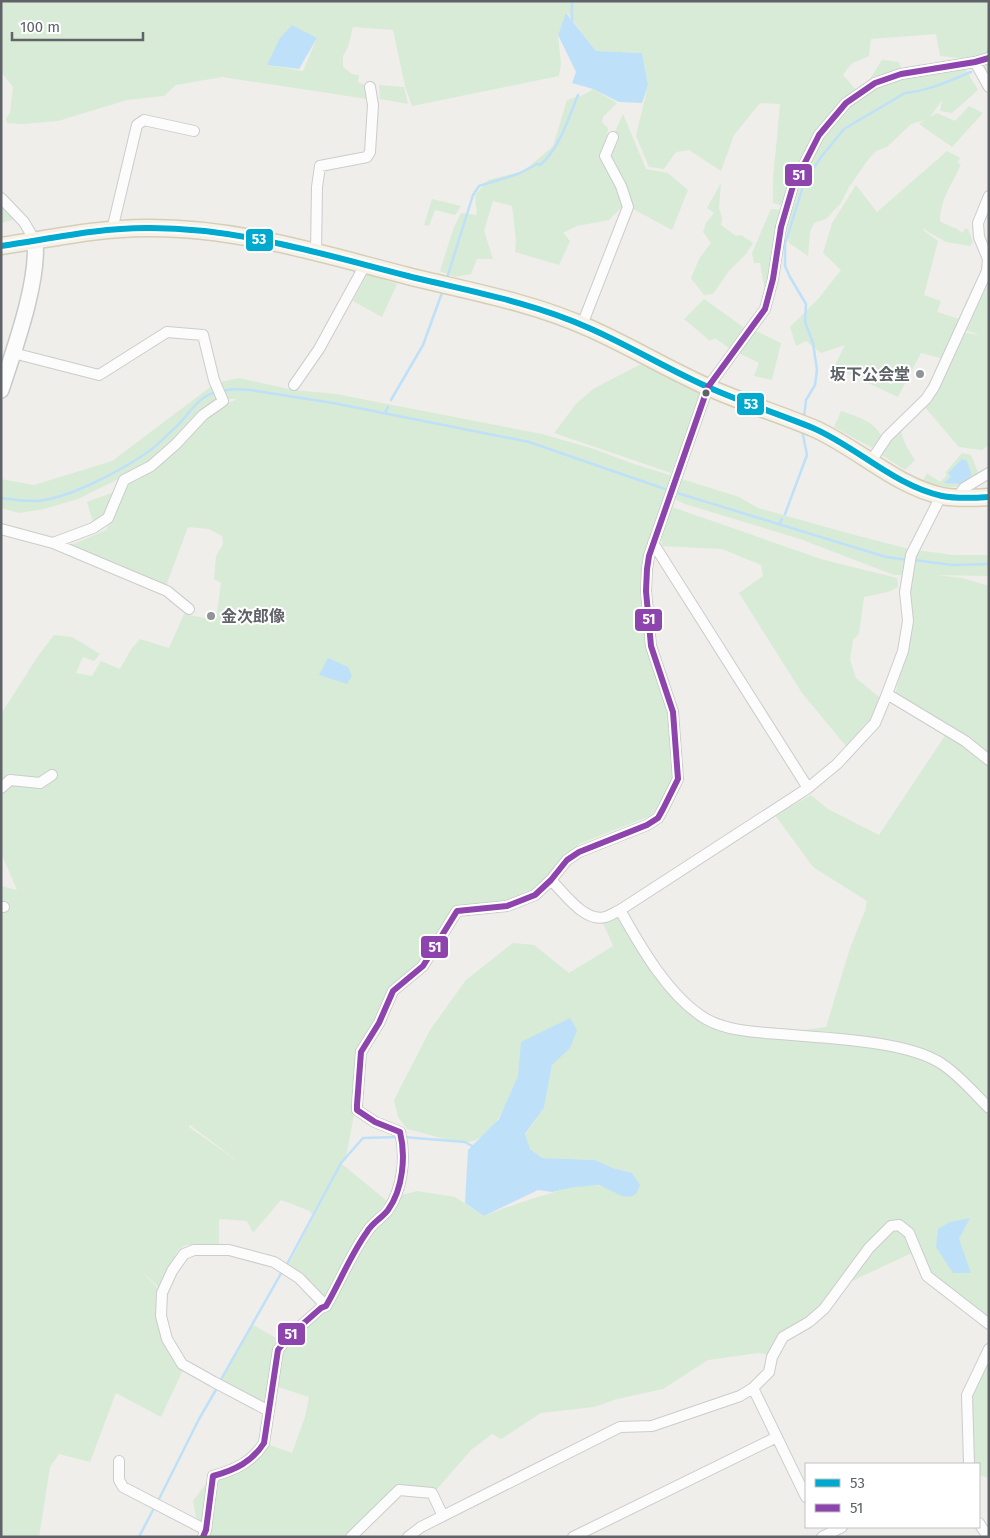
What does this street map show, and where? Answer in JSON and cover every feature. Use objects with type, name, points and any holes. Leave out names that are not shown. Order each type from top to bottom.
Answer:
[{"type":"main road","points":[[1,246],[112,230],[146,228],[201,230],[243,235],[316,252],[522,305],[582,325],[622,342],[708,387],[836,439],[892,475],[910,484],[941,496],[989,497]]},
{"type":"main road","points":[[1,390],[8,361],[28,300],[36,256],[35,241]]},
{"type":"street","points":[[119,1461],[119,1480],[123,1487],[157,1504],[205,1533],[213,1476],[231,1470],[256,1456],[264,1443],[278,1350],[287,1338],[321,1308],[326,1306],[367,1231],[388,1210],[402,1177],[400,1132],[375,1122],[357,1110],[361,1052],[379,1023],[393,991],[423,966],[457,911],[507,906],[535,895],[551,880],[567,860],[579,852],[647,825],[658,818],[678,778],[673,712],[651,646],[647,569],[653,543],[708,387],[765,309],[773,279],[775,256],[781,227],[794,186],[819,135],[846,104],[862,91],[888,78],[911,72],[989,58]]},
{"type":"street","points":[[975,62],[989,87]]},
{"type":"street","points":[[316,252],[317,187],[320,166],[368,157],[370,152],[373,105],[370,87]]},
{"type":"street","points":[[112,230],[137,125],[144,120],[194,131]]},
{"type":"street","points":[[582,325],[628,207],[621,186],[605,156],[613,137]]},
{"type":"street","points":[[871,460],[888,437],[926,399],[934,387],[987,271],[988,259],[979,237],[978,223],[989,196]]},
{"type":"street","points":[[1,198],[24,222],[35,241]]},
{"type":"street","points":[[294,385],[319,349],[365,265]]},
{"type":"street","points":[[8,361],[99,375],[167,332],[202,334],[214,380],[223,401],[203,415],[176,444],[151,466],[124,480],[108,518],[93,528],[53,543]]},
{"type":"street","points":[[958,497],[964,488],[989,473]]},
{"type":"street","points":[[551,880],[587,915],[595,918],[606,917],[620,910],[808,788],[837,764],[875,722],[887,694],[903,651],[908,621],[905,592],[911,554],[941,496]]},
{"type":"street","points":[[1,529],[53,543],[167,591],[189,608]]},
{"type":"street","points":[[653,543],[808,788]]},
{"type":"street","points":[[887,694],[965,741],[989,760]]},
{"type":"street","points":[[1,788],[10,780],[40,783],[52,775]]},
{"type":"street","points":[[620,910],[641,948],[679,998],[705,1018],[729,1029],[872,1043],[915,1052],[941,1063],[970,1088],[989,1108]]},
{"type":"street","points":[[408,1537],[421,1526],[620,1427],[652,1426],[740,1396],[753,1388],[769,1372],[772,1357],[783,1337],[809,1322],[824,1309],[865,1253],[891,1226],[899,1225],[909,1233],[927,1276],[989,1324]]},
{"type":"street","points":[[269,1411],[182,1364],[168,1339],[161,1316],[162,1293],[172,1271],[184,1254],[194,1250],[229,1250],[274,1262],[299,1278],[326,1306]]},
{"type":"street","points":[[967,1463],[966,1395],[989,1349]]},
{"type":"street","points":[[753,1388],[805,1495]]},
{"type":"street","points":[[573,1537],[777,1437]]},
{"type":"street","points":[[351,1537],[399,1490],[432,1493],[443,1516]]},
{"type":"street","points":[[980,1524],[988,1537]]},
{"type":"street","points":[[824,1534],[839,1528]]},
{"type":"green space","points":[[1,1],[989,1],[989,73],[977,60],[940,56],[936,34],[871,39],[869,56],[851,64],[843,75],[858,92],[844,102],[817,129],[783,206],[773,203],[773,180],[780,104],[760,103],[734,135],[721,171],[689,150],[676,152],[664,169],[649,167],[636,136],[648,85],[642,53],[596,51],[567,13],[558,35],[561,64],[559,76],[412,106],[405,86],[393,30],[353,27],[348,47],[343,56],[343,67],[352,74],[359,75],[358,82],[365,85],[367,99],[222,77],[176,85],[164,96],[127,100],[58,121],[22,124],[7,123],[6,118],[10,113],[13,87],[1,72]],"holes":[[[317,38],[303,71],[267,65]]]},
{"type":"green space","points":[[882,60],[899,62],[902,72],[865,87]]},
{"type":"green space","points":[[964,67],[978,90],[952,113],[940,111],[942,100],[930,117],[937,113],[955,121],[969,106],[983,113],[952,147],[919,124],[925,120],[911,124],[887,147],[876,151],[849,187],[841,203],[826,219],[814,223],[810,232],[808,256],[789,243],[785,226],[799,183],[828,127],[847,107],[879,85]]},
{"type":"green space","points":[[379,85],[404,87],[408,104],[380,99]]},
{"type":"green space","points":[[593,89],[617,103],[603,117],[602,122],[608,128],[605,153],[623,114],[646,169],[668,173],[688,190],[672,230],[633,209],[625,197],[625,204],[609,220],[577,226],[563,233],[570,241],[559,265],[515,252],[516,241],[512,206],[493,201],[484,231],[493,259],[477,259],[471,274],[455,277],[440,271],[454,227],[461,213],[477,215],[475,195],[488,180],[524,171],[553,146],[567,100],[583,95]]},
{"type":"green space","points":[[947,151],[960,158],[957,163],[961,164],[942,205],[940,221],[962,233],[965,229],[968,229],[973,242],[970,246],[946,242],[925,230],[924,227],[923,230],[938,241],[924,295],[941,301],[937,312],[959,319],[944,359],[921,353],[898,397],[834,367],[845,345],[821,353],[806,341],[796,346],[790,327],[819,298],[841,270],[823,253],[832,223],[856,185],[877,212]]},
{"type":"green space","points":[[721,183],[719,208],[722,218],[721,225],[736,236],[741,235],[753,243],[746,254],[729,271],[713,294],[704,295],[691,278],[699,259],[711,243],[703,232],[706,223],[714,213],[707,208]]},
{"type":"green space","points":[[432,199],[461,206],[455,215],[435,210],[429,226],[424,225]]},
{"type":"green space","points":[[1,205],[15,219],[1,223]]},
{"type":"green space","points":[[771,209],[782,210],[765,291],[760,263],[754,263],[752,253]]},
{"type":"green space","points":[[367,274],[397,284],[382,317],[353,301]]},
{"type":"green space","points":[[989,284],[989,445],[982,450],[959,447],[923,405],[962,332],[979,335],[966,330],[968,319]]},
{"type":"green space","points":[[704,299],[746,329],[729,348],[715,338],[710,341],[684,319]]},
{"type":"green space","points":[[756,331],[781,343],[772,380],[754,376],[759,363],[739,353]]},
{"type":"green space","points":[[643,363],[701,394],[671,473],[554,433],[576,404],[593,389]]},
{"type":"green space","points":[[239,378],[293,390],[336,394],[542,434],[594,449],[631,463],[739,497],[758,508],[840,531],[909,549],[953,555],[989,555],[989,576],[936,575],[962,578],[989,586],[989,1320],[927,1276],[916,1251],[852,1281],[863,1258],[843,1283],[773,1355],[758,1353],[708,1360],[663,1389],[617,1399],[594,1407],[541,1413],[501,1439],[492,1434],[471,1450],[433,1492],[399,1490],[357,1537],[204,1537],[206,1530],[196,1517],[193,1501],[211,1477],[231,1471],[264,1443],[292,1453],[305,1417],[309,1397],[275,1386],[265,1409],[221,1380],[253,1325],[281,1341],[326,1306],[367,1231],[397,1196],[417,1191],[455,1197],[484,1216],[560,1190],[590,1185],[600,1186],[630,1197],[632,1173],[613,1168],[595,1160],[542,1158],[530,1149],[523,1138],[544,1108],[552,1065],[525,1060],[503,1111],[486,1133],[476,1140],[464,1142],[443,1139],[407,1129],[398,1117],[394,1100],[430,1030],[466,980],[513,943],[534,945],[569,973],[613,946],[601,918],[620,910],[674,993],[725,1027],[774,1034],[826,1027],[850,948],[865,911],[867,901],[813,867],[775,815],[811,795],[828,809],[879,835],[948,731],[895,695],[913,621],[910,592],[912,575],[894,575],[800,539],[685,504],[669,496],[644,563],[647,650],[671,712],[675,779],[667,795],[650,816],[579,844],[563,866],[535,895],[507,906],[457,911],[423,966],[391,997],[361,1052],[355,1109],[346,1157],[342,1164],[387,1201],[368,1223],[323,1303],[288,1266],[327,1191],[312,1214],[310,1211],[281,1200],[253,1233],[247,1221],[219,1219],[219,1245],[186,1245],[178,1250],[159,1288],[139,1268],[162,1293],[161,1316],[183,1370],[161,1417],[116,1393],[90,1462],[59,1454],[50,1467],[39,1537],[1,1537],[1,886],[17,890],[1,853],[1,714],[38,656],[54,635],[72,637],[100,654],[94,661],[83,657],[76,673],[92,676],[101,661],[120,669],[132,648],[140,639],[169,648],[184,614],[210,619],[217,613],[221,583],[214,579],[216,556],[223,544],[222,536],[209,529],[188,527],[166,586],[69,546],[106,530],[130,480],[199,423],[222,406],[237,399],[225,399],[221,382]],"holes":[[[190,1125],[243,1165],[189,1127]]]},
{"type":"green space","points":[[213,385],[220,400],[145,466],[78,499],[44,509],[19,513],[1,508],[1,479],[34,485],[112,461]]},
{"type":"green space","points":[[841,411],[870,423],[882,437],[872,448],[834,427]]},
{"type":"green space","points":[[900,429],[906,446],[915,460],[905,470],[880,454]]},
{"type":"green space","points":[[962,453],[971,455],[979,474],[962,487],[946,487],[923,481],[927,473],[940,482]]},
{"type":"green space","points":[[117,491],[103,520],[94,525],[87,502]]},
{"type":"green space","points":[[669,506],[824,560],[897,578],[898,587],[888,592],[864,597],[859,634],[853,640],[850,660],[856,678],[880,698],[869,721],[846,746],[802,693],[739,593],[763,576],[761,565],[722,549],[662,546],[661,525]]},
{"type":"green space","points":[[989,1363],[989,1478],[980,1475],[980,1463],[974,1463],[972,1395]]},
{"type":"water","points":[[566,13],[596,51],[642,53],[648,85],[642,103],[619,102],[593,89],[572,83],[576,72],[558,35]]},
{"type":"water","points":[[292,25],[317,38],[299,69],[267,65],[280,38]]},
{"type":"water","points":[[962,459],[967,461],[972,475],[961,484],[944,483],[951,476],[948,473]]},
{"type":"water","points":[[328,658],[348,667],[352,676],[347,684],[319,675]]},
{"type":"water","points":[[570,1018],[577,1030],[570,1048],[552,1065],[544,1108],[525,1134],[530,1149],[542,1158],[595,1160],[613,1168],[632,1173],[640,1185],[636,1194],[630,1197],[622,1196],[599,1185],[575,1187],[552,1192],[538,1190],[484,1216],[465,1203],[468,1150],[499,1119],[518,1076],[521,1042]]},
{"type":"water","points":[[970,1218],[959,1239],[971,1273],[953,1273],[936,1247],[938,1229],[950,1222]]},
{"type":"waterway","points":[[572,22],[573,1]]},
{"type":"waterway","points":[[987,54],[989,46]]},
{"type":"waterway","points":[[804,417],[806,400],[815,385],[817,370],[813,343],[805,322],[806,304],[785,266],[785,244],[804,183],[821,157],[844,129],[905,93],[930,88],[971,72]]},
{"type":"waterway","points":[[447,278],[473,195],[479,186],[518,174],[537,164],[540,165],[558,142],[578,95]]},
{"type":"waterway","points":[[391,400],[423,345],[443,290]]},
{"type":"waterway","points":[[222,391],[233,389],[250,390],[333,403],[529,442],[668,490]]},
{"type":"waterway","points":[[1,498],[32,501],[49,499],[77,490],[121,469],[149,451],[177,426],[199,401],[217,392]]},
{"type":"waterway","points":[[385,413],[388,407]]},
{"type":"waterway","points":[[785,514],[807,455],[802,430]]},
{"type":"waterway","points":[[674,492],[886,557],[908,560]]},
{"type":"waterway","points":[[779,524],[782,519]]},
{"type":"waterway","points":[[914,560],[952,565],[989,564]]},
{"type":"waterway","points":[[286,1266],[341,1163],[363,1138],[398,1137]]},
{"type":"waterway","points":[[403,1137],[465,1142],[474,1147]]},
{"type":"waterway","points":[[219,1383],[283,1270]]},
{"type":"waterway","points":[[157,1503],[199,1419],[217,1388]]},
{"type":"waterway","points":[[139,1537],[154,1508]]},
{"type":"transit line","name":"51","points":[[203,1537],[206,1530],[213,1476],[242,1464],[254,1455],[264,1443],[278,1350],[287,1338],[321,1308],[326,1306],[361,1241],[372,1226],[388,1210],[397,1192],[403,1162],[400,1132],[375,1122],[357,1110],[361,1052],[379,1023],[393,991],[423,966],[457,911],[507,906],[535,895],[551,880],[567,860],[579,852],[647,825],[658,818],[678,779],[673,712],[651,646],[646,591],[649,556],[708,387],[765,309],[773,279],[781,227],[793,186],[819,135],[846,103],[875,83],[901,74],[989,58]]},
{"type":"transit line","name":"53","points":[[1,246],[128,228],[213,232],[278,243],[500,298],[567,319],[604,335],[710,388],[813,428],[845,445],[892,475],[925,491],[954,498],[989,497]]},
{"type":"place","name":"坂下公会堂","points":[[920,374]]},
{"type":"place","name":"金次郎像","points":[[211,616]]}]
